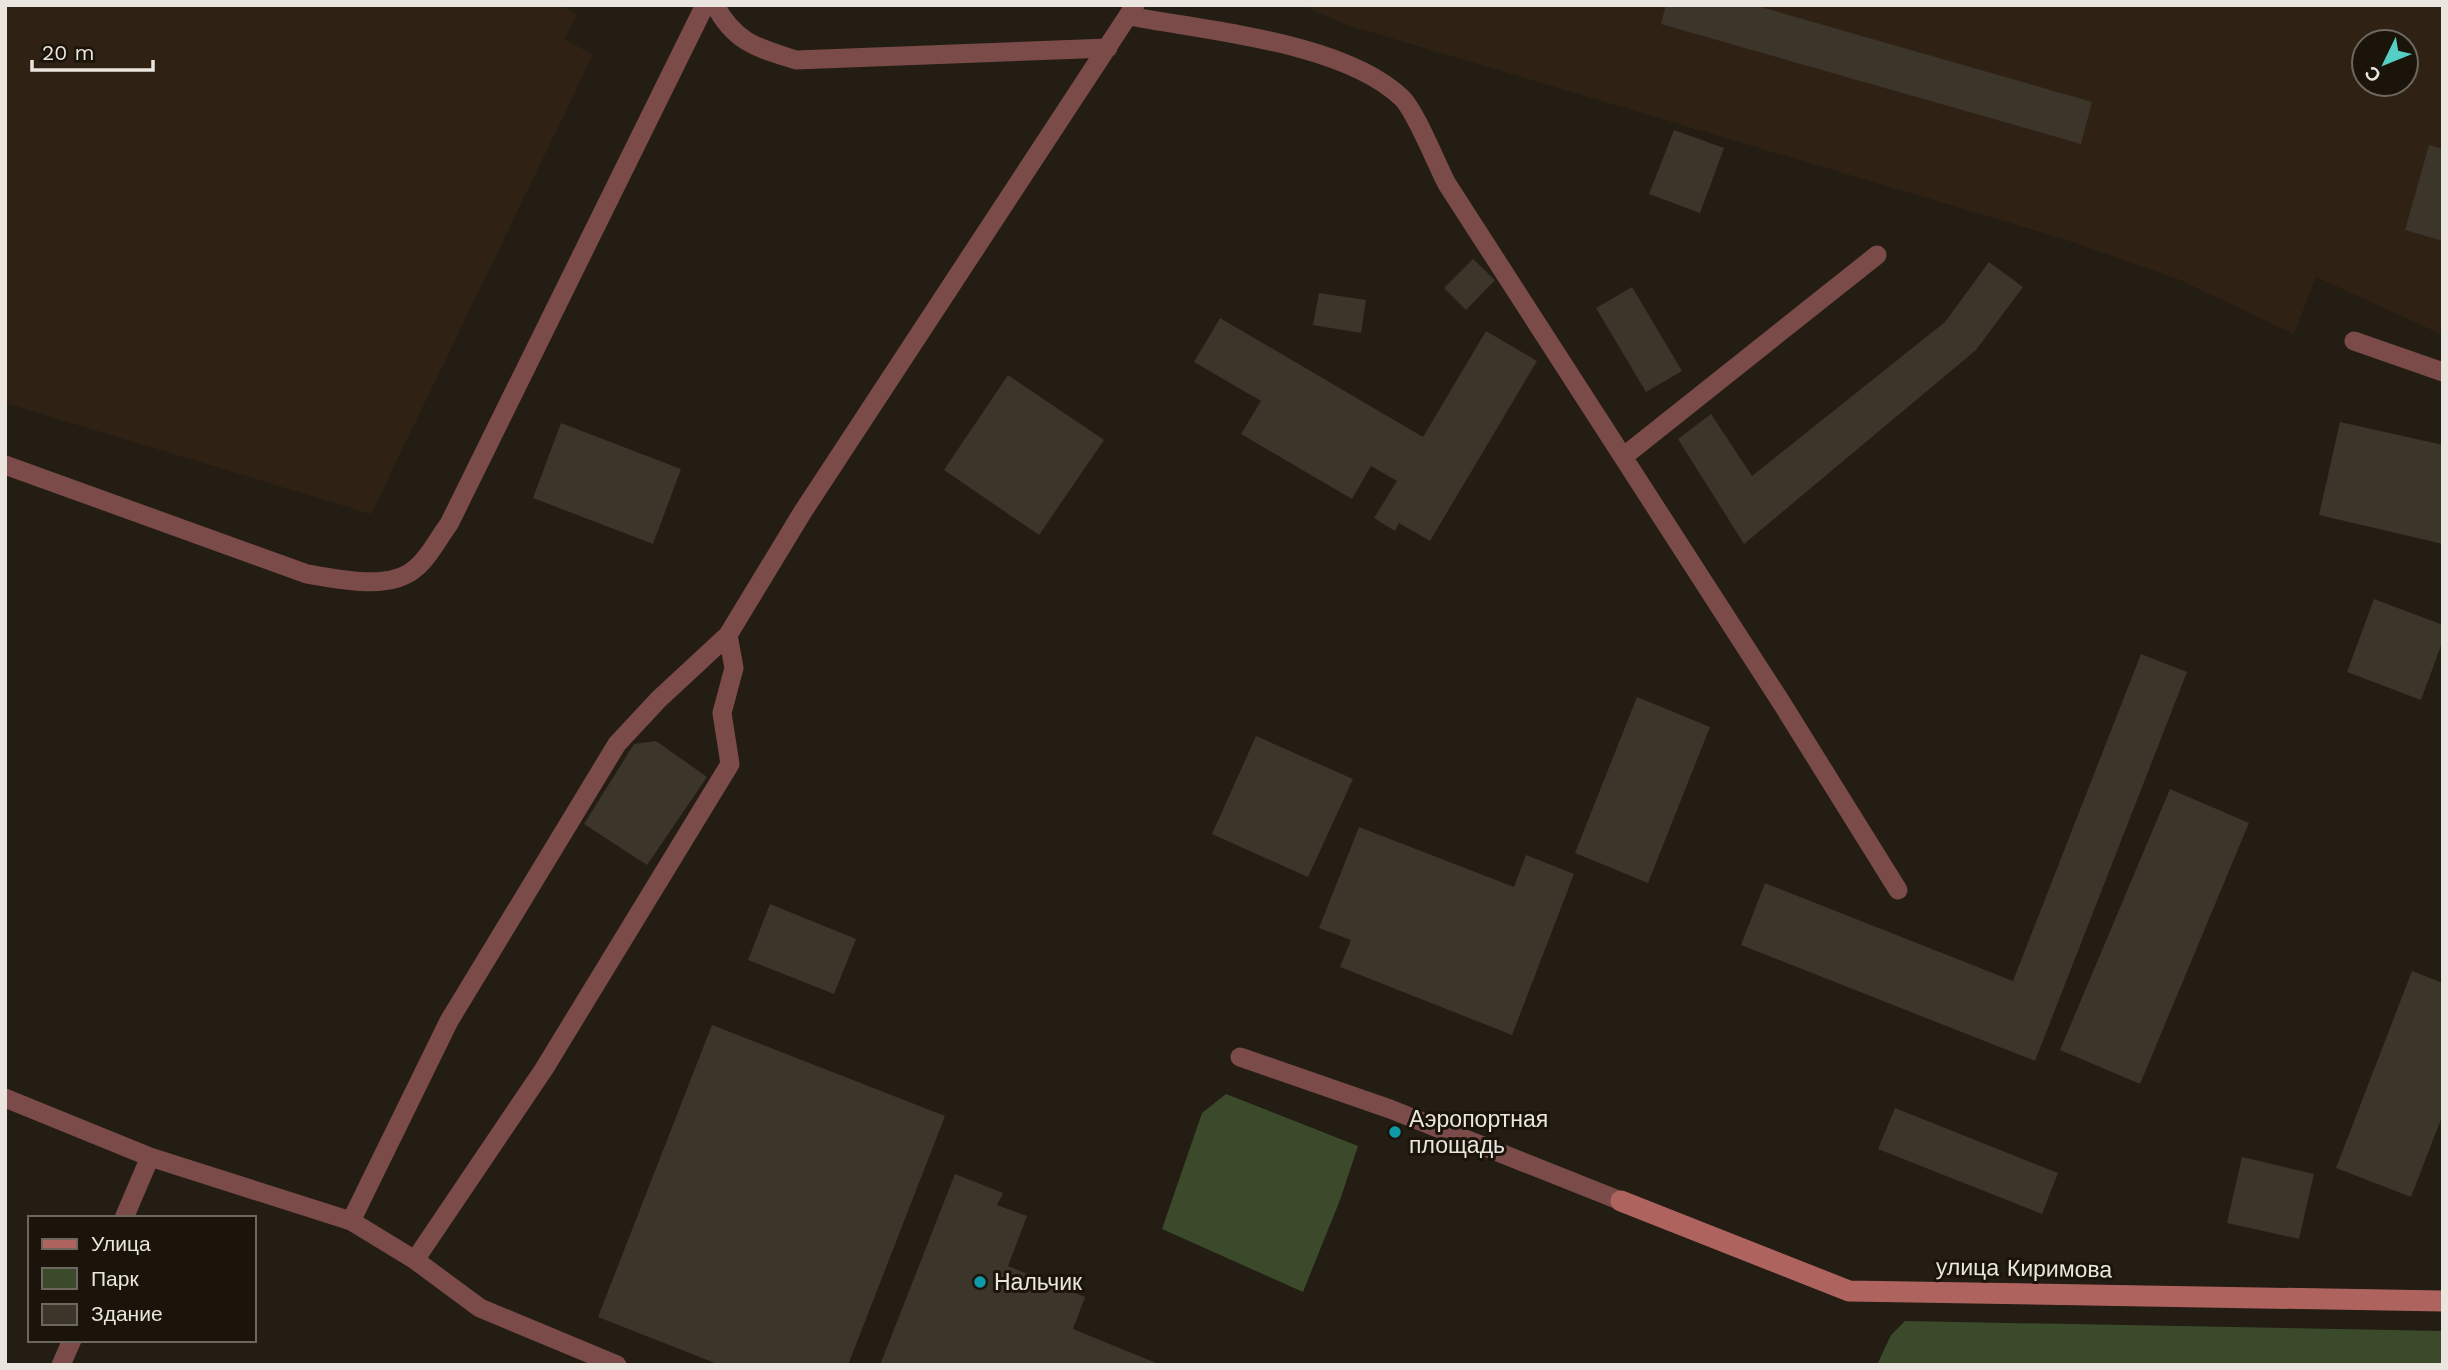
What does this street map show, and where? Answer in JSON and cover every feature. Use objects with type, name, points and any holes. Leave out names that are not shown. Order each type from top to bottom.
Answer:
[{"type":"main road","name":"улица Киримова","points":[[1620,1201],[1849,1291],[2443,1301]]},
{"type":"lane","points":[[5,465],[307,574],[359,583],[384,581],[416,569],[449,524],[705,5]]},
{"type":"lane","points":[[715,5],[725,25],[750,45],[796,60],[1108,48]]},
{"type":"lane","points":[[351,1221],[449,1021],[617,744],[659,699],[728,635],[802,513],[1132,11],[1310,51],[1374,76],[1404,100],[1447,184],[1898,890]]},
{"type":"lane","points":[[1623,457],[1877,255]]},
{"type":"lane","points":[[2354,341],[2443,372]]},
{"type":"lane","points":[[415,1260],[544,1069],[730,764],[722,713],[734,668],[728,635]]},
{"type":"lane","points":[[1240,1057],[1390,1110],[1620,1201]]},
{"type":"lane","points":[[5,1098],[150,1157],[351,1221],[415,1260],[480,1308],[617,1365]]},
{"type":"lane","points":[[125,1216],[150,1157]]},
{"type":"lane","points":[[61,1365],[71,1342]]},
{"type":"shaded area","points":[[5,5],[568,5],[566,8],[577,15],[565,39],[593,55],[371,514],[5,403]]},
{"type":"shaded area","points":[[1301,5],[2443,5],[2443,335],[2316,277],[2294,334],[2180,280],[2064,239],[1344,24]]},
{"type":"green space","points":[[1226,1094],[1358,1146],[1340,1200],[1303,1292],[1162,1229],[1202,1113]]},
{"type":"green space","points":[[1905,1321],[2443,1331],[2443,1365],[1877,1365],[1891,1335]]},
{"type":"building","points":[[1666,5],[1754,5],[2092,102],[2081,144],[1661,24]]},
{"type":"building","points":[[1674,130],[1724,148],[1700,213],[1649,194]]},
{"type":"building","points":[[2429,145],[2443,149],[2443,241],[2405,230]]},
{"type":"building","points":[[1473,259],[1495,280],[1466,310],[1444,288]]},
{"type":"building","points":[[1989,262],[2023,287],[1976,350],[1744,544],[1678,439],[1711,414],[1752,476],[1945,322]]},
{"type":"building","points":[[1632,287],[1682,371],[1646,392],[1596,308]]},
{"type":"building","points":[[1319,293],[1366,300],[1361,333],[1313,325]]},
{"type":"building","points":[[1220,318],[1423,437],[1486,331],[1537,361],[1430,541],[1399,523],[1395,531],[1374,518],[1397,481],[1371,466],[1352,499],[1241,434],[1261,401],[1194,362]]},
{"type":"building","points":[[1008,375],[1104,440],[1039,535],[944,470]]},
{"type":"building","points":[[2340,422],[2443,445],[2443,544],[2319,515]]},
{"type":"building","points":[[561,423],[681,469],[653,544],[533,498]]},
{"type":"building","points":[[2374,599],[2443,625],[2443,640],[2421,700],[2347,672]]},
{"type":"building","points":[[2141,654],[2187,672],[2035,1061],[1741,945],[1765,883],[2013,981]]},
{"type":"building","points":[[1637,697],[1710,727],[1648,883],[1575,853]]},
{"type":"building","points":[[1256,736],[1353,779],[1308,877],[1212,834]]},
{"type":"building","points":[[656,741],[707,777],[647,865],[584,824],[634,744]]},
{"type":"building","points":[[2170,789],[2249,823],[2140,1084],[2060,1050]]},
{"type":"building","points":[[1359,827],[1514,887],[1526,855],[1574,874],[1512,1035],[1340,967],[1351,940],[1319,928]]},
{"type":"building","points":[[770,904],[856,939],[834,994],[748,960]]},
{"type":"building","points":[[2412,971],[2443,983],[2443,1114],[2411,1197],[2336,1168]]},
{"type":"building","points":[[712,1025],[945,1116],[848,1365],[720,1365],[598,1317]]},
{"type":"building","points":[[1895,1108],[2058,1173],[2042,1214],[1878,1149]]},
{"type":"building","points":[[2242,1157],[2314,1174],[2299,1239],[2227,1223]]},
{"type":"building","name":"Нальчик","points":[[955,1174],[1003,1193],[997,1205],[1027,1216],[1008,1266],[1085,1297],[1073,1329],[1161,1365],[880,1365]]},
{"type":"place","name":"Аэропортная площадь","points":[[1395,1132]]},
{"type":"place","name":"Нальчик","points":[[980,1282]]}]
